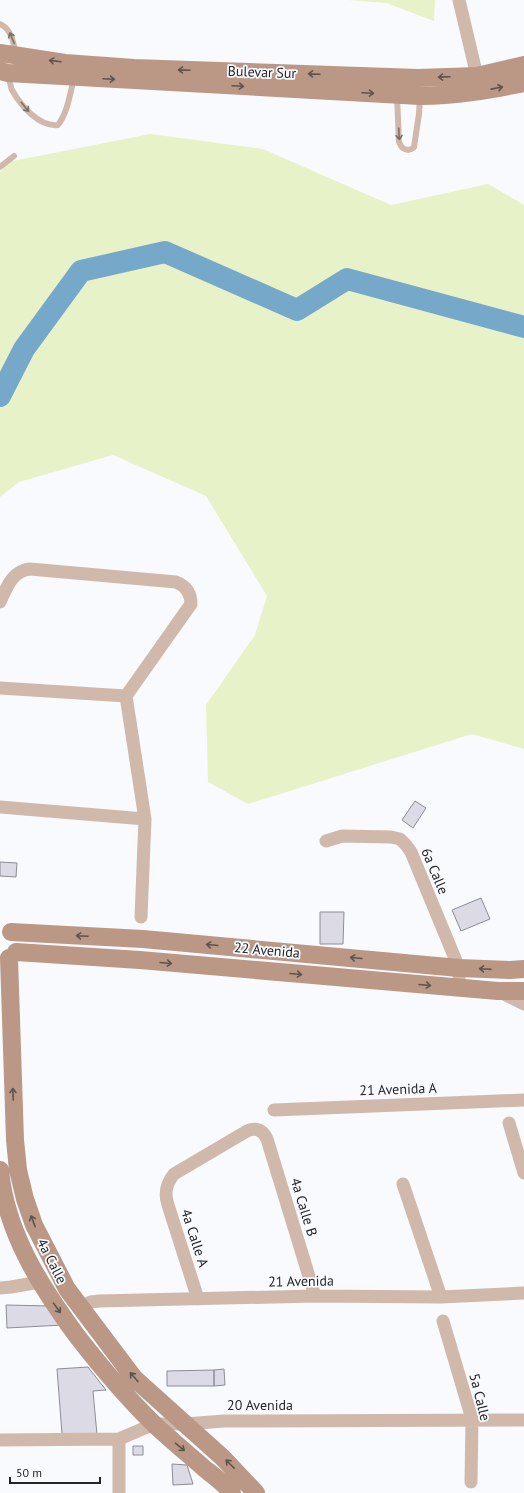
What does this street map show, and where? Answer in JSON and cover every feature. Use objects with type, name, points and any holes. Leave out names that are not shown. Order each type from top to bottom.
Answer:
[{"type":"main road","name":"Bulevar Sur","points":[[7,55],[65,63],[134,68],[418,78],[477,76],[524,65]]},
{"type":"main road","name":"Bulevar Sur","points":[[4,72],[420,96],[446,96],[524,83]]},
{"type":"main road","name":"22 Avenida","points":[[5,932],[142,939],[459,968],[510,970],[524,969]]},
{"type":"main road","name":"4a Calle","points":[[5,932],[17,939],[18,943],[8,956],[14,1125],[18,1170],[25,1199],[34,1225],[59,1276],[80,1307],[134,1378],[223,1458],[256,1493]]},
{"type":"main road","points":[[140,960],[142,939]]},
{"type":"main road","name":"22 Avenida","points":[[8,956],[140,960],[459,988],[524,991]]},
{"type":"main road","name":"4a Calle","points":[[0,1170],[7,1204],[16,1233],[28,1262],[52,1302],[94,1358],[126,1395],[154,1424],[232,1493]]},
{"type":"street","points":[[459,0],[477,76]]},
{"type":"street","points":[[0,602],[15,575],[30,569],[176,582],[184,586],[190,594],[191,604],[126,696],[145,819],[141,917]]},
{"type":"street","points":[[0,688],[126,696]]},
{"type":"street","points":[[0,807],[145,819]]},
{"type":"street","name":"6a Calle","points":[[326,841],[342,836],[391,837],[400,839],[406,845],[411,852],[459,968],[459,988]]},
{"type":"street","points":[[498,991],[524,1004]]},
{"type":"street","name":"21 Avenida A","points":[[274,1110],[524,1100]]},
{"type":"street","points":[[509,1123],[524,1173]]},
{"type":"street","name":"4a Calle A","points":[[198,1299],[168,1205],[166,1192],[167,1186],[174,1174],[247,1131],[253,1129],[259,1130]]},
{"type":"street","name":"4a Calle B","points":[[259,1130],[264,1133],[267,1138],[315,1296]]},
{"type":"street","points":[[403,1184],[441,1297]]},
{"type":"street","points":[[0,1288],[40,1282]]},
{"type":"street","name":"21 Avenida","points":[[80,1307],[91,1302],[99,1301],[315,1296],[441,1297],[524,1293]]},
{"type":"street","name":"5a Calle","points":[[443,1321],[472,1420],[471,1482]]},
{"type":"street","name":"20 Avenida","points":[[0,1440],[119,1439],[154,1424],[185,1424],[224,1421],[524,1420]]},
{"type":"street","points":[[119,1439],[119,1493]]},
{"type":"lane","points":[[0,24],[5,26],[11,35],[14,44],[7,55]]},
{"type":"lane","points":[[4,72],[12,89],[32,116],[52,126],[58,125],[61,121],[74,77]]},
{"type":"lane","points":[[397,95],[399,142],[401,146],[407,150],[414,147],[420,96]]},
{"type":"lane","points":[[0,167],[14,156]]},
{"type":"green space","points":[[348,0],[435,0],[434,21],[386,3]]},
{"type":"green space","points":[[150,134],[263,149],[391,205],[488,184],[524,205],[524,749],[472,734],[248,804],[208,782],[206,705],[255,635],[267,596],[206,496],[113,455],[19,482],[0,497],[0,172],[8,162]]},
{"type":"building","points":[[415,801],[426,808],[413,828],[402,820]]},
{"type":"building","points":[[0,862],[17,863],[16,877],[0,876]]},
{"type":"building","points":[[481,898],[490,919],[461,931],[452,910]]},
{"type":"building","points":[[320,912],[344,912],[343,944],[320,944]]},
{"type":"building","points":[[6,1305],[51,1306],[63,1325],[7,1328]]},
{"type":"building","points":[[88,1367],[106,1390],[93,1391],[97,1435],[62,1434],[57,1369]]},
{"type":"building","points":[[224,1369],[225,1385],[214,1386],[214,1370]]},
{"type":"building","points":[[214,1370],[214,1386],[167,1386],[167,1371]]},
{"type":"building","points":[[133,1446],[143,1446],[143,1455],[133,1455]]},
{"type":"building","points":[[172,1464],[187,1465],[193,1484],[173,1485]]},
{"type":"waterway","points":[[0,396],[24,349],[81,271],[165,252],[297,310],[347,279],[524,327]]}]
